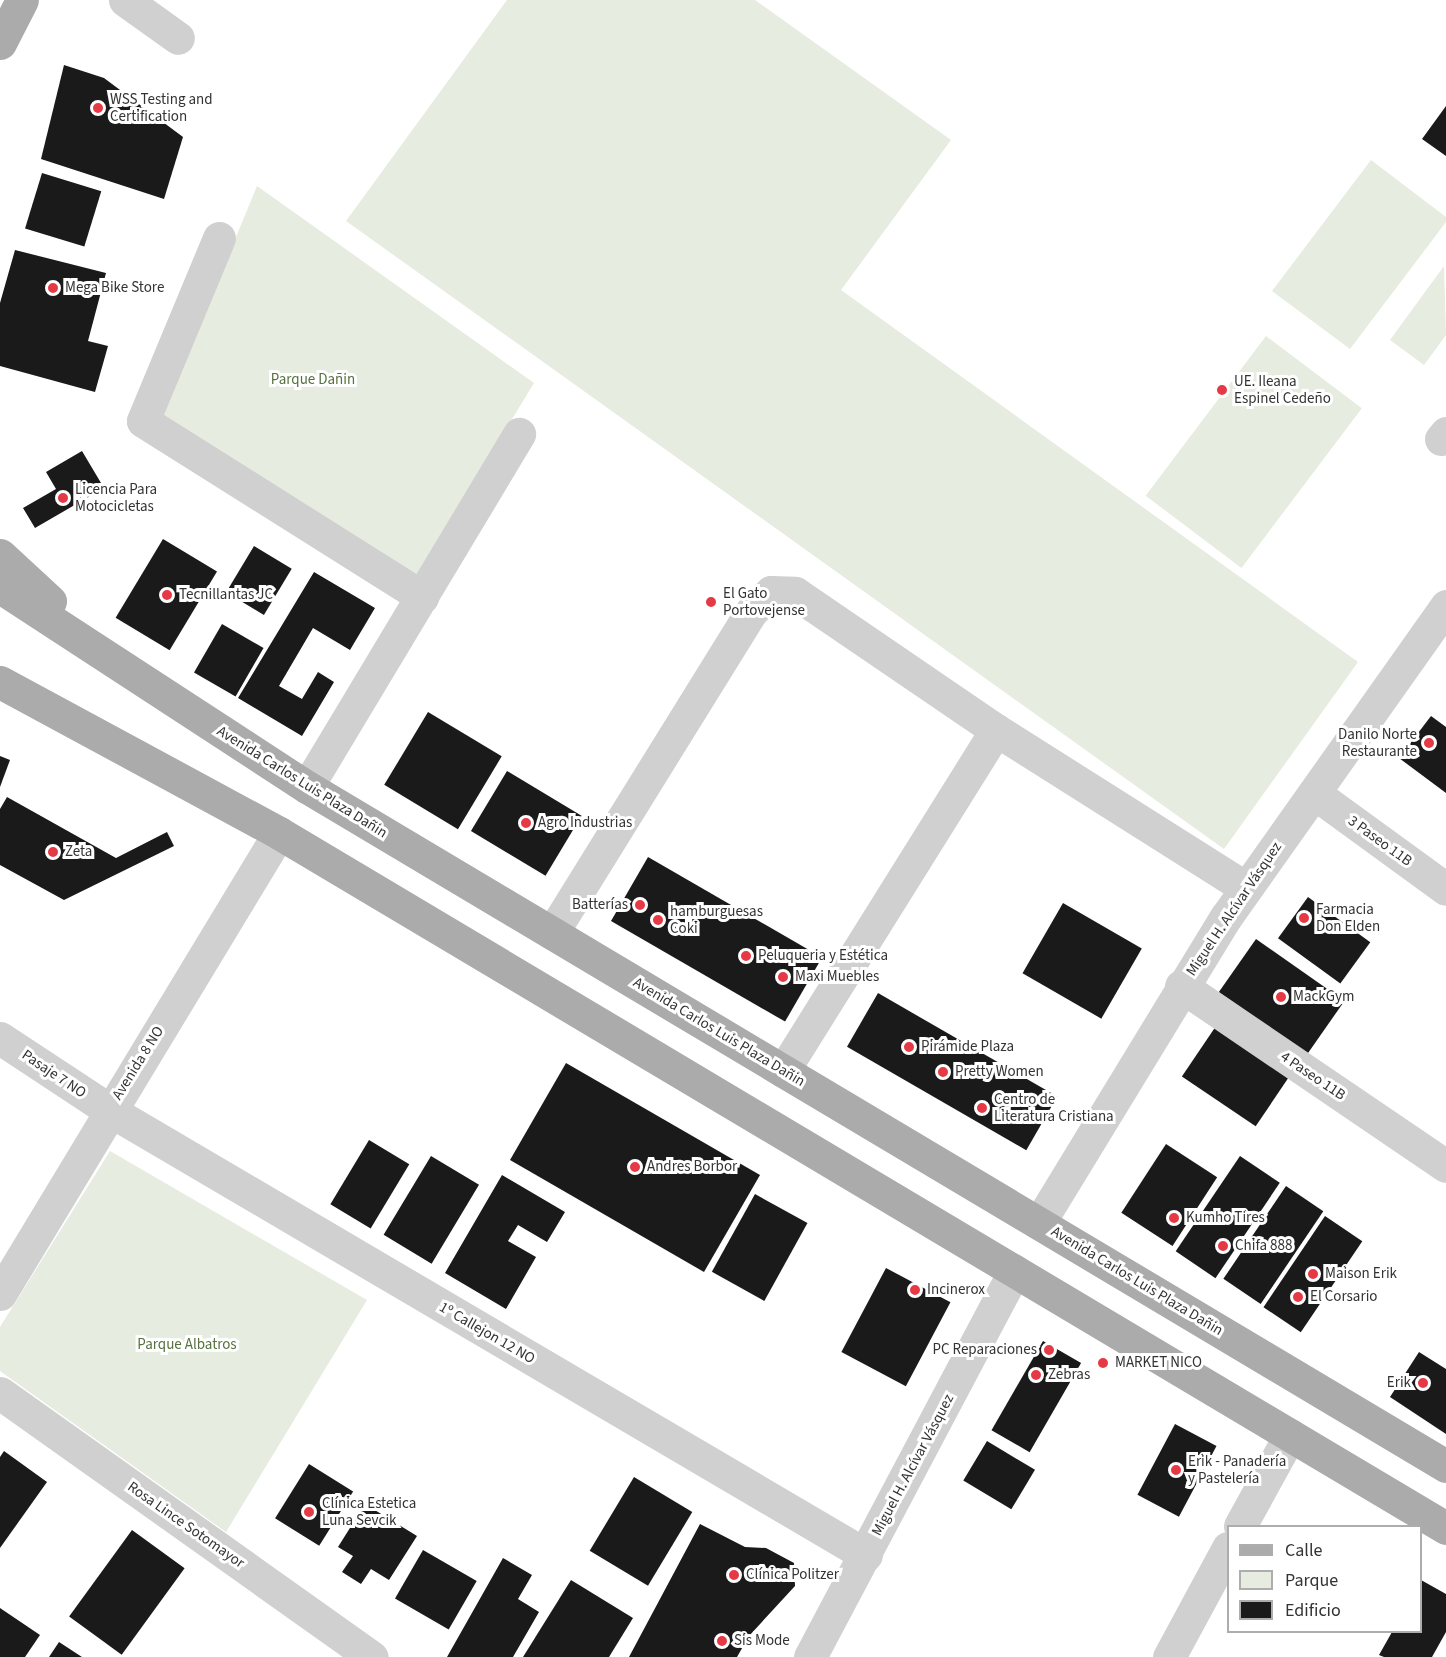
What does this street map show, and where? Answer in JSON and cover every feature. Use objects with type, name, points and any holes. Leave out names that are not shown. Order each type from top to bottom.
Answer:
[{"type":"main road","points":[[2,42],[22,0]]},
{"type":"main road","points":[[0,555],[124,669]]},
{"type":"main road","name":"Avenida Carlos Luis Plaza Dañin","points":[[0,587],[307,787],[1446,1466]]},
{"type":"main road","points":[[0,615],[84,663],[176,703]]},
{"type":"main road","points":[[0,682],[279,833],[1446,1528]]},
{"type":"street","points":[[125,0],[178,38]]},
{"type":"street","points":[[219,238],[143,421],[422,597]]},
{"type":"street","points":[[307,787],[519,434]]},
{"type":"street","points":[[552,933],[752,611],[771,592],[795,593],[996,730],[1246,888]]},
{"type":"street","name":"Miguel H. Alcívar Vásquez","points":[[1039,1223],[1181,986],[1246,888],[1443,618]]},
{"type":"street","points":[[783,1071],[996,730]]},
{"type":"street","name":"3 Paseo 11B","points":[[1314,793],[1446,889]]},
{"type":"street","name":"Avenida 8 NO","points":[[1,1291],[279,833]]},
{"type":"street","name":"4 Paseo 11B","points":[[1181,986],[1446,1166]]},
{"type":"street","name":"Pasaje 7 NO","points":[[0,1038],[109,1110]]},
{"type":"street","name":"1º Callejon 12 NO","points":[[109,1110],[866,1555]]},
{"type":"street","name":"Miguel H. Alcívar Vásquez","points":[[810,1657],[866,1555],[1014,1271]]},
{"type":"street","name":"Rosa Lince Sotomayor","points":[[0,1393],[372,1657]]},
{"type":"street","points":[[1241,1525],[1290,1435]]},
{"type":"street","points":[[1169,1657],[1227,1550]]},
{"type":"green space","points":[[507,0],[755,0],[951,140],[841,290],[1358,662],[1224,849],[346,221]]},
{"type":"green space","points":[[1371,160],[1446,217],[1446,222],[1350,349],[1272,291]]},
{"type":"green space","name":"Parque Dañin","points":[[257,186],[534,383],[409,589],[157,429]]},
{"type":"green space","points":[[1444,266],[1446,335],[1424,365],[1390,340]]},
{"type":"green space","points":[[1266,336],[1362,408],[1241,568],[1146,496]]},
{"type":"green space","name":"Parque Albatros","points":[[110,1151],[367,1300],[226,1532],[0,1371],[0,1327]]},
{"type":"building","name":"WSS Testing and Certification","points":[[64,65],[104,78],[183,137],[164,199],[41,159]]},
{"type":"building","points":[[1446,106],[1446,156],[1422,139]]},
{"type":"building","points":[[42,173],[101,191],[84,247],[25,228]]},
{"type":"building","points":[[15,250],[106,273],[88,341],[108,346],[95,392],[0,366],[0,303]]},
{"type":"building","name":"Licencia Para Motocicletas","points":[[82,451],[104,488],[35,528],[23,508],[56,489],[46,472]]},
{"type":"building","name":"Tecnillantas JC","points":[[163,539],[217,571],[170,650],[116,618]]},
{"type":"building","points":[[254,546],[292,569],[264,615],[226,592]]},
{"type":"building","points":[[314,572],[375,608],[350,650],[313,628],[279,686],[302,699],[318,672],[334,682],[302,736],[238,698]]},
{"type":"building","points":[[222,624],[264,648],[236,696],[194,672]]},
{"type":"building","points":[[428,712],[502,756],[458,829],[384,785]]},
{"type":"building","name":"Danilo Norte Restaurante","points":[[1431,716],[1446,727],[1446,793],[1399,758]]},
{"type":"building","points":[[0,756],[10,760],[0,787]]},
{"type":"building","name":"Agro Industrias","points":[[507,771],[582,816],[546,876],[471,831]]},
{"type":"building","name":"Zeta","points":[[7,797],[116,858],[167,832],[174,846],[64,900],[0,865],[0,809]]},
{"type":"building","points":[[648,857],[822,958],[785,1022],[611,921]]},
{"type":"building","points":[[1308,897],[1370,942],[1340,984],[1278,938]]},
{"type":"building","points":[[1063,903],[1142,949],[1101,1019],[1022,973]]},
{"type":"building","name":"MackGym","points":[[1256,939],[1344,1001],[1307,1054],[1219,992]]},
{"type":"building","points":[[878,993],[1057,1096],[1026,1150],[847,1047]]},
{"type":"building","points":[[1216,1026],[1290,1076],[1256,1126],[1182,1077]]},
{"type":"building","name":"Andres Borbor","points":[[566,1063],[760,1175],[704,1272],[510,1160]]},
{"type":"building","points":[[369,1140],[409,1164],[371,1228],[330,1204]]},
{"type":"building","points":[[1166,1144],[1217,1177],[1172,1246],[1121,1213]]},
{"type":"building","points":[[431,1156],[479,1185],[432,1264],[384,1235]]},
{"type":"building","points":[[1240,1156],[1280,1183],[1215,1278],[1176,1251]]},
{"type":"building","points":[[502,1175],[565,1212],[547,1242],[518,1225],[508,1241],[536,1257],[506,1309],[445,1273]]},
{"type":"building","points":[[1286,1186],[1323,1211],[1261,1304],[1223,1279]]},
{"type":"building","points":[[755,1194],[807,1223],[764,1301],[712,1272]]},
{"type":"building","name":"Maison Erik","points":[[1325,1216],[1362,1241],[1301,1332],[1263,1307]]},
{"type":"building","points":[[886,1268],[950,1302],[906,1386],[841,1352]]},
{"type":"building","points":[[1043,1341],[1081,1363],[1030,1452],[992,1430]]},
{"type":"building","name":"Erik","points":[[1419,1352],[1446,1369],[1446,1434],[1390,1397]]},
{"type":"building","name":"Erik - Panadería y Pastelería","points":[[1175,1424],[1216,1446],[1179,1517],[1137,1495]]},
{"type":"building","points":[[987,1441],[1035,1470],[1011,1509],[963,1480]]},
{"type":"building","points":[[4,1451],[47,1482],[0,1548],[0,1457]]},
{"type":"building","points":[[309,1464],[353,1492],[319,1546],[275,1518]]},
{"type":"building","points":[[634,1477],[692,1512],[648,1586],[590,1551]]},
{"type":"building","points":[[365,1504],[417,1536],[389,1580],[371,1569],[361,1584],[342,1572],[353,1556],[338,1547]]},
{"type":"building","name":"Clínica Politzer","points":[[700,1524],[745,1547],[766,1548],[794,1563],[795,1586],[749,1636],[737,1657],[629,1657]]},
{"type":"building","points":[[132,1530],[185,1568],[122,1655],[69,1617]]},
{"type":"building","points":[[423,1550],[477,1581],[449,1629],[395,1598]]},
{"type":"building","points":[[503,1558],[532,1575],[518,1599],[539,1612],[513,1657],[447,1657]]},
{"type":"building","points":[[571,1580],[633,1618],[609,1657],[523,1657]]},
{"type":"building","points":[[1422,1581],[1446,1594],[1446,1632],[1432,1657],[1384,1657],[1379,1655],[1391,1633],[1422,1633]]},
{"type":"building","points":[[0,1608],[40,1635],[25,1657],[0,1657]]},
{"type":"building","points":[[59,1642],[82,1657],[49,1657]]},
{"type":"place","name":"WSS Testing and Certification","points":[[98,108]]},
{"type":"place","name":"Mega Bike Store","points":[[53,288]]},
{"type":"place","name":"UE. Ileana Espinel Cedeño","points":[[1222,390]]},
{"type":"place","name":"Licencia Para Motocicletas","points":[[63,498]]},
{"type":"place","name":"Tecnillantas JC","points":[[167,595]]},
{"type":"place","name":"El Gato Portovejense","points":[[711,602]]},
{"type":"place","name":"Danilo Norte Restaurante","points":[[1429,743]]},
{"type":"place","name":"Agro Industrias","points":[[526,823]]},
{"type":"place","name":"Zeta","points":[[53,852]]},
{"type":"place","name":"Batterías","points":[[640,905]]},
{"type":"place","name":"Farmacia Don Elden","points":[[1304,918]]},
{"type":"place","name":"hamburguesas Coki","points":[[658,920]]},
{"type":"place","name":"Peluqueria y Estética","points":[[746,956]]},
{"type":"place","name":"Maxi Muebles","points":[[783,977]]},
{"type":"place","name":"MackGym","points":[[1281,997]]},
{"type":"place","name":"Pirámide Plaza","points":[[909,1047]]},
{"type":"place","name":"Pretty Women","points":[[943,1072]]},
{"type":"place","name":"Centro de Literatura Cristiana","points":[[982,1108]]},
{"type":"place","name":"Andres Borbor","points":[[635,1167]]},
{"type":"place","name":"Kumho Tires","points":[[1174,1218]]},
{"type":"place","name":"Chifa 888","points":[[1223,1246]]},
{"type":"place","name":"Maison Erik","points":[[1313,1274]]},
{"type":"place","name":"Incinerox","points":[[915,1290]]},
{"type":"place","name":"El Corsario","points":[[1298,1297]]},
{"type":"place","name":"PC Reparaciones","points":[[1049,1350]]},
{"type":"place","name":"MARKET NICO","points":[[1103,1363]]},
{"type":"place","name":"Zebras","points":[[1036,1375]]},
{"type":"place","name":"Erik","points":[[1423,1383]]},
{"type":"place","name":"Erik - Panadería y Pastelería","points":[[1176,1470]]},
{"type":"place","name":"Clínica Estetica Luna Sevcik","points":[[309,1512]]},
{"type":"place","name":"Clínica Politzer","points":[[734,1575]]},
{"type":"place","name":"Sis Mode","points":[[722,1641]]}]
